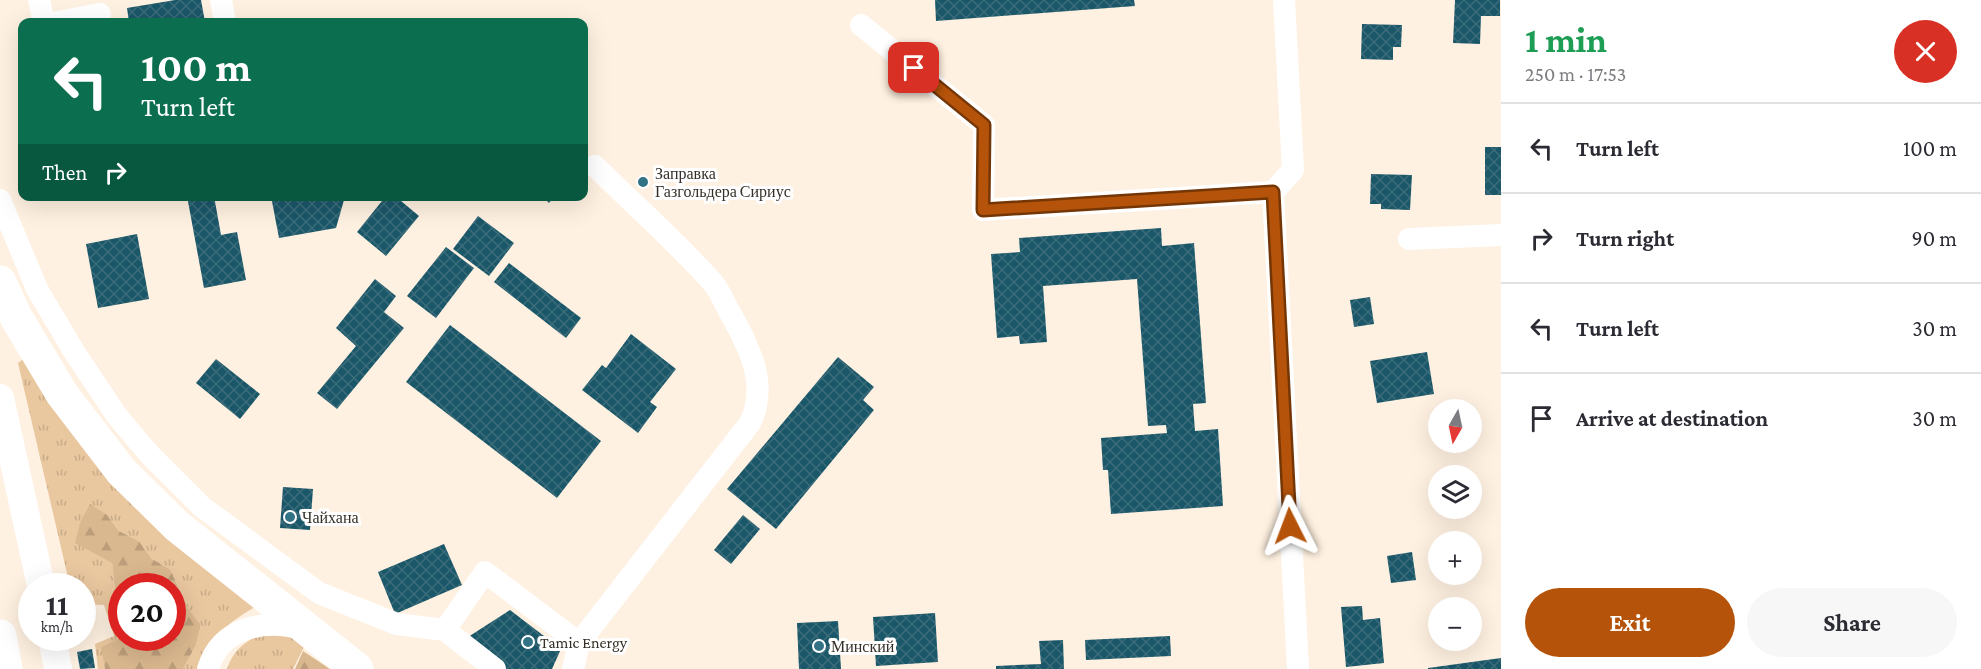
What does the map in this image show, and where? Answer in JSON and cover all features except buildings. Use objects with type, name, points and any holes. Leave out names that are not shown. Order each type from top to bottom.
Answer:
[{"type":"highway","points":[[0,282],[16,317],[62,394],[121,471],[177,526],[357,669]]},
{"type":"highway","points":[[0,636],[6,669]]},
{"type":"main road","points":[[0,398],[38,573]]},
{"type":"main road","points":[[54,651],[58,669]]},
{"type":"street","points":[[39,0],[43,18]]},
{"type":"street","points":[[221,0],[224,18]]},
{"type":"street","points":[[861,25],[984,125],[983,210],[1273,192],[1293,170],[1284,0]]},
{"type":"street","points":[[79,18],[100,14]]},
{"type":"street","points":[[573,669],[579,644],[750,423],[757,409],[758,382],[751,352],[714,285],[595,166]]},
{"type":"street","points":[[1273,192],[1298,669]]},
{"type":"street","points":[[0,200],[37,289],[73,350],[117,416],[150,455],[202,507],[319,593],[398,624],[445,630],[495,669]]},
{"type":"street","points":[[1409,239],[1501,235]]},
{"type":"street","points":[[445,630],[485,573],[579,644]]},
{"type":"street","points":[[208,669],[222,645],[240,629],[258,624],[283,624],[307,630]]},
{"type":"green space","points":[[26,357],[257,606],[221,632],[210,647],[200,669],[183,669],[196,645],[201,625],[186,604],[186,573],[172,573],[170,569],[152,559],[139,541],[119,531],[107,515],[113,573],[108,573],[108,617],[104,605],[96,605],[96,573],[67,573],[18,363]]},
{"type":"green space","points":[[90,504],[107,515],[119,531],[139,541],[152,559],[170,569],[172,573],[113,573],[112,563],[75,543],[80,523]]},
{"type":"green space","points":[[186,604],[201,625],[196,645],[183,669],[105,669],[101,647],[108,644],[108,651],[186,651]]},
{"type":"green space","points":[[272,629],[293,635],[305,645],[293,669],[227,669],[234,654],[244,644]]},
{"type":"green space","points":[[108,639],[108,644],[102,647],[105,669],[98,669],[96,644]]},
{"type":"green space","points":[[303,651],[330,669],[295,669]]},
{"type":"place","name":"Заправка Газгольдера Сириус","points":[[643,182]]},
{"type":"place","name":"Чайхана","points":[[290,517]]},
{"type":"place","name":"Tamic Energy","points":[[528,642]]},
{"type":"place","name":"Минский","points":[[819,646]]},
{"type":"route","points":[[914,68],[984,125],[983,210],[1273,192],[1290,526]]}]
